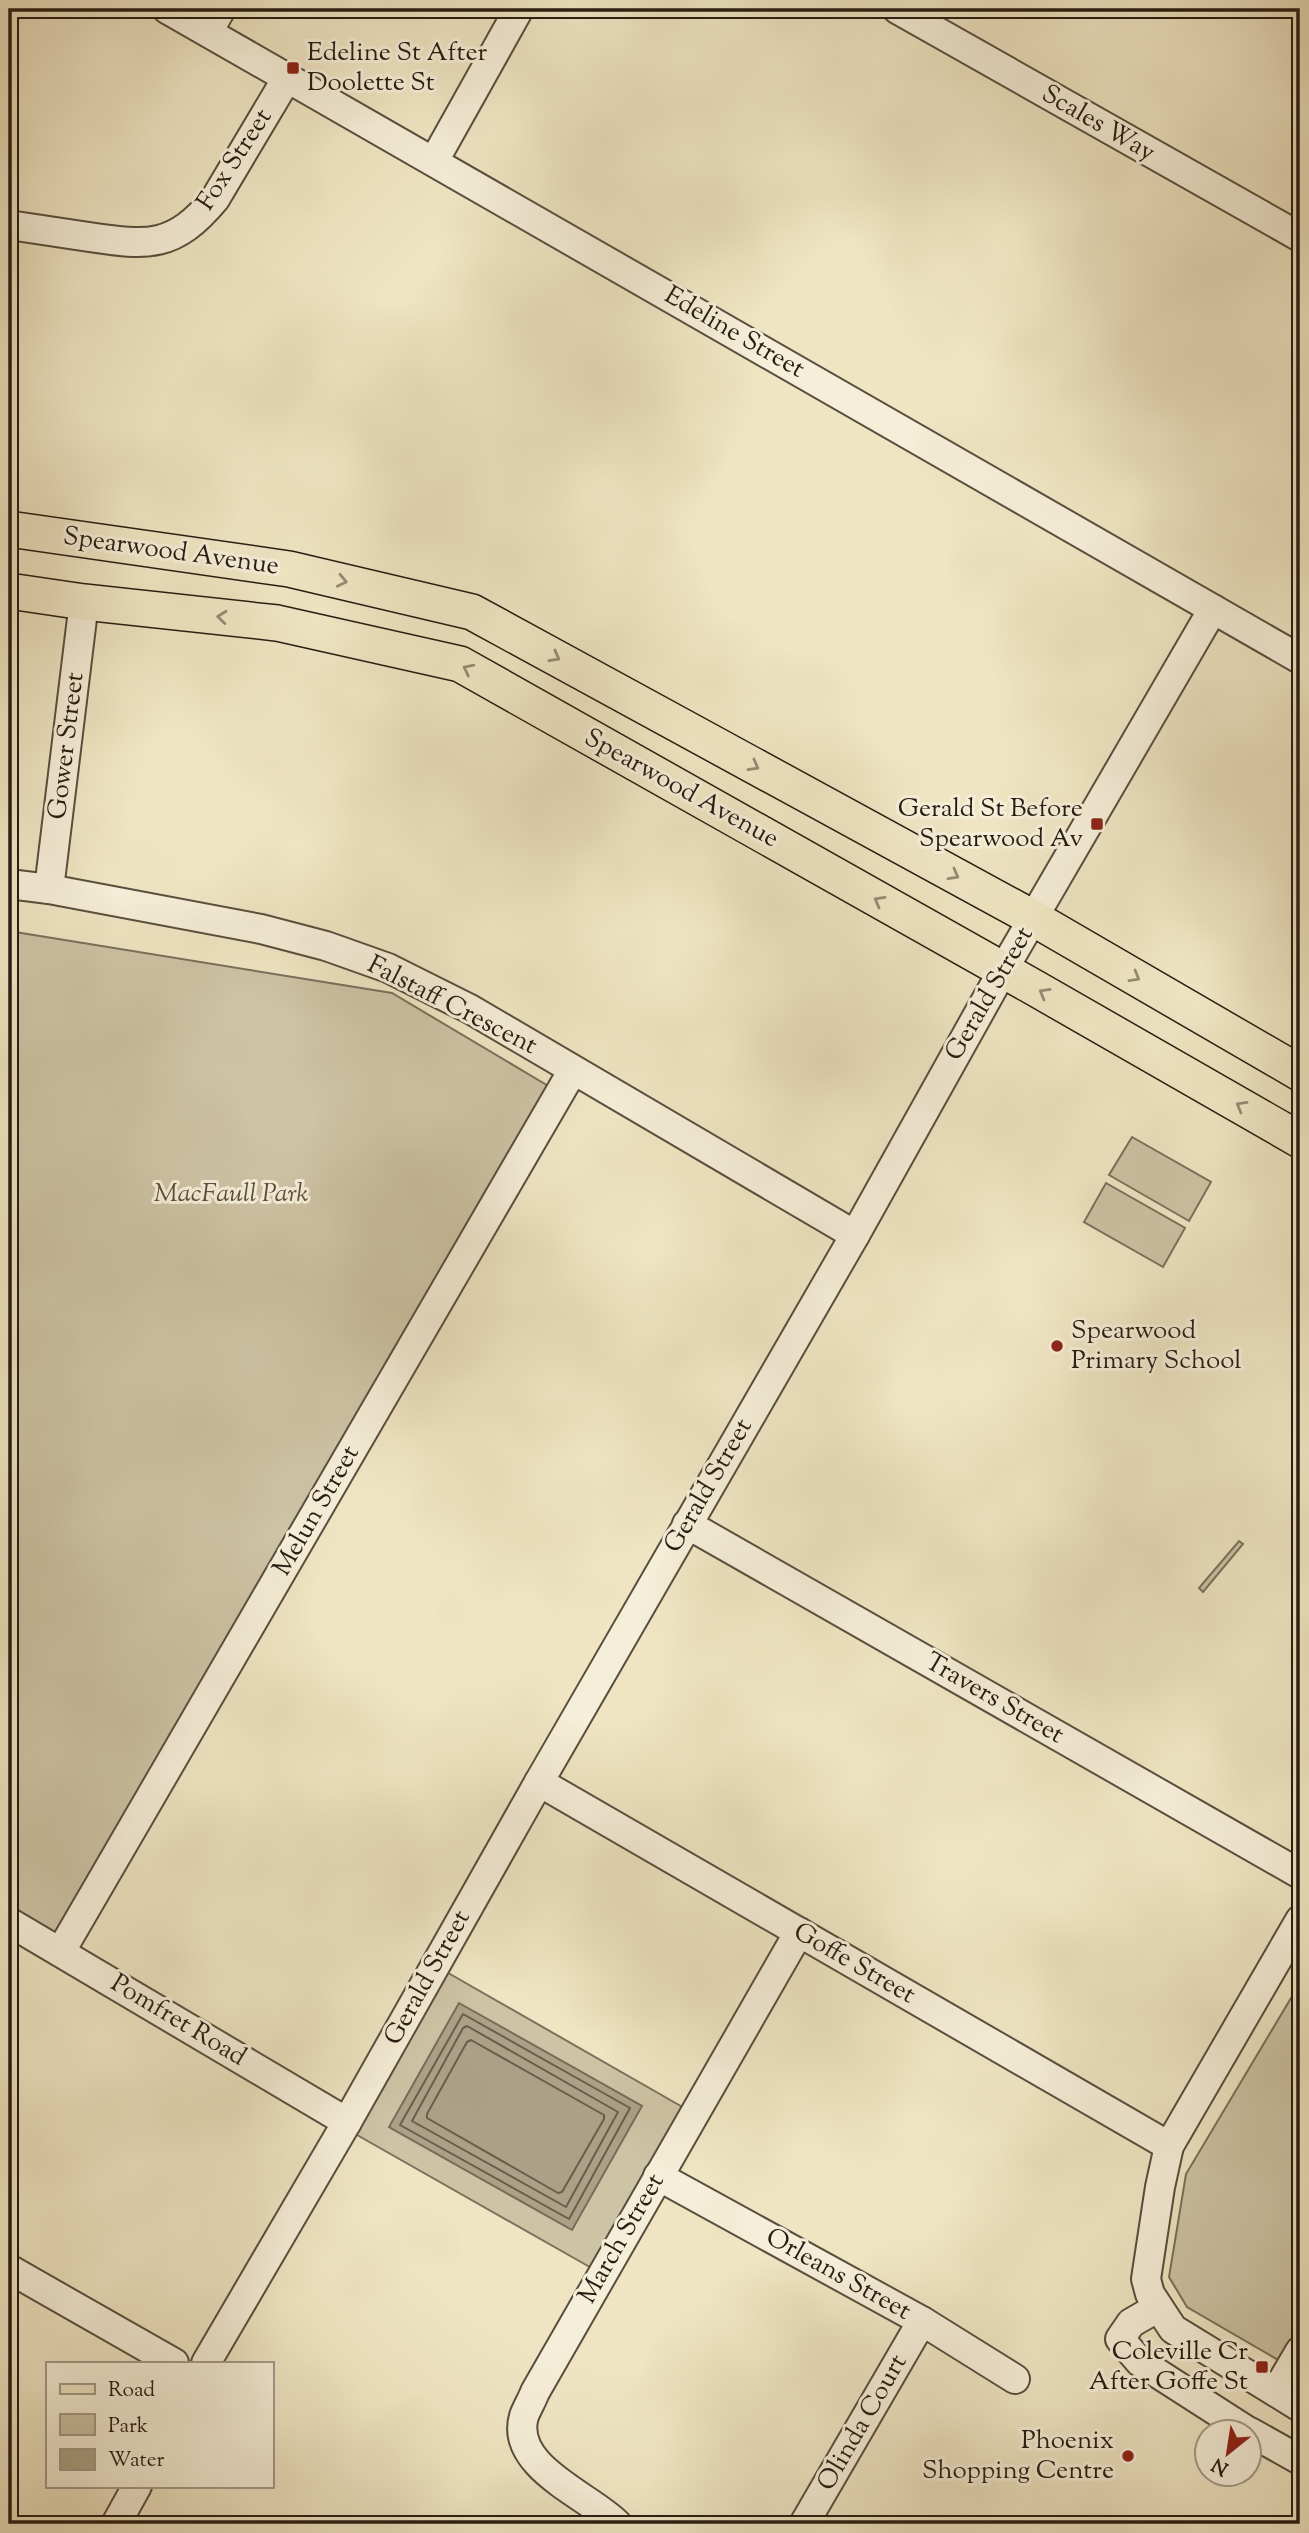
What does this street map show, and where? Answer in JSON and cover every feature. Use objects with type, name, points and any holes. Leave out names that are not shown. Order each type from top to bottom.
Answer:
[{"type":"main road","name":"Spearwood Avenue","points":[[9,529],[289,569],[472,612],[1033,918],[1300,1073]]},
{"type":"main road","points":[[277,622],[289,569]]},
{"type":"main road","name":"Spearwood Avenue","points":[[9,591],[84,602],[277,622],[460,664],[1300,1140]]},
{"type":"street","name":"Edeline Street","points":[[167,9],[215,20],[287,78],[1300,659]]},
{"type":"street","points":[[434,161],[519,9]]},
{"type":"street","name":"Scales Way","points":[[897,9],[1300,237]]},
{"type":"street","name":"Fox Street","points":[[9,225],[135,244],[160,240],[184,229],[215,199],[287,78]]},
{"type":"street","name":"Gower Street","points":[[49,890],[84,602]]},
{"type":"street","name":"Gerald Street","points":[[207,2362],[855,1235],[1003,970],[1213,609]]},
{"type":"street","name":"Falstaff Crescent","points":[[9,884],[261,929],[387,968],[470,1009],[855,1235]]},
{"type":"street","name":"Melun Street","points":[[61,1951],[573,1070]]},
{"type":"street","name":"Travers Street","points":[[687,1524],[1300,1874]]},
{"type":"street","name":"Goffe Street","points":[[539,1782],[1169,2146]]},
{"type":"street","points":[[1300,1920],[1169,2146],[1146,2279],[1157,2308],[1173,2329],[1300,2407]]},
{"type":"street","name":"Pomfret Road","points":[[9,1922],[347,2122]]},
{"type":"street","name":"March Street","points":[[617,2524],[539,2467],[524,2440],[523,2418],[535,2392],[799,1932]]},
{"type":"street","name":"Orleans Street","points":[[658,2176],[922,2321],[1015,2379]]},
{"type":"street","points":[[9,2269],[172,2362]]},
{"type":"street","points":[[1157,2308],[1132,2323],[1120,2339],[1140,2362],[1227,2418]]},
{"type":"street","name":"Olinda Court","points":[[804,2524],[922,2321]]},
{"type":"street","points":[[1276,2392],[1300,2351]]},
{"type":"street","points":[[1264,2440],[1300,2460]]},
{"type":"street","points":[[116,2524],[136,2488]]},
{"type":"green space","name":"MacFaull Park","points":[[9,931],[392,993],[550,1087],[60,1939],[9,1909]]},
{"type":"green space","points":[[1132,1137],[1211,1182],[1189,1221],[1109,1175]]},
{"type":"green space","points":[[1106,1183],[1185,1228],[1163,1267],[1084,1222]]},
{"type":"green space","points":[[1239,1541],[1243,1544],[1203,1592],[1199,1588]]},
{"type":"green space","points":[[443,1970],[686,2109],[595,2270],[350,2131]]},
{"type":"green space","points":[[1300,1983],[1300,2109],[1294,2120],[1300,2124],[1300,2339],[1285,2364],[1187,2307],[1169,2277],[1186,2174]]},
{"type":"water","points":[[459,2003],[642,2106],[572,2230],[389,2127]]},
{"type":"place","name":"Edeline St After Doolette St","points":[[293,68]]},
{"type":"place","name":"Gerald St Before Spearwood Av","points":[[1097,824]]},
{"type":"place","name":"Spearwood Primary School","points":[[1057,1346]]},
{"type":"place","name":"Coleville Cr After Goffe St","points":[[1262,2367]]},
{"type":"place","name":"Phoenix Shopping Centre","points":[[1128,2456]]}]
